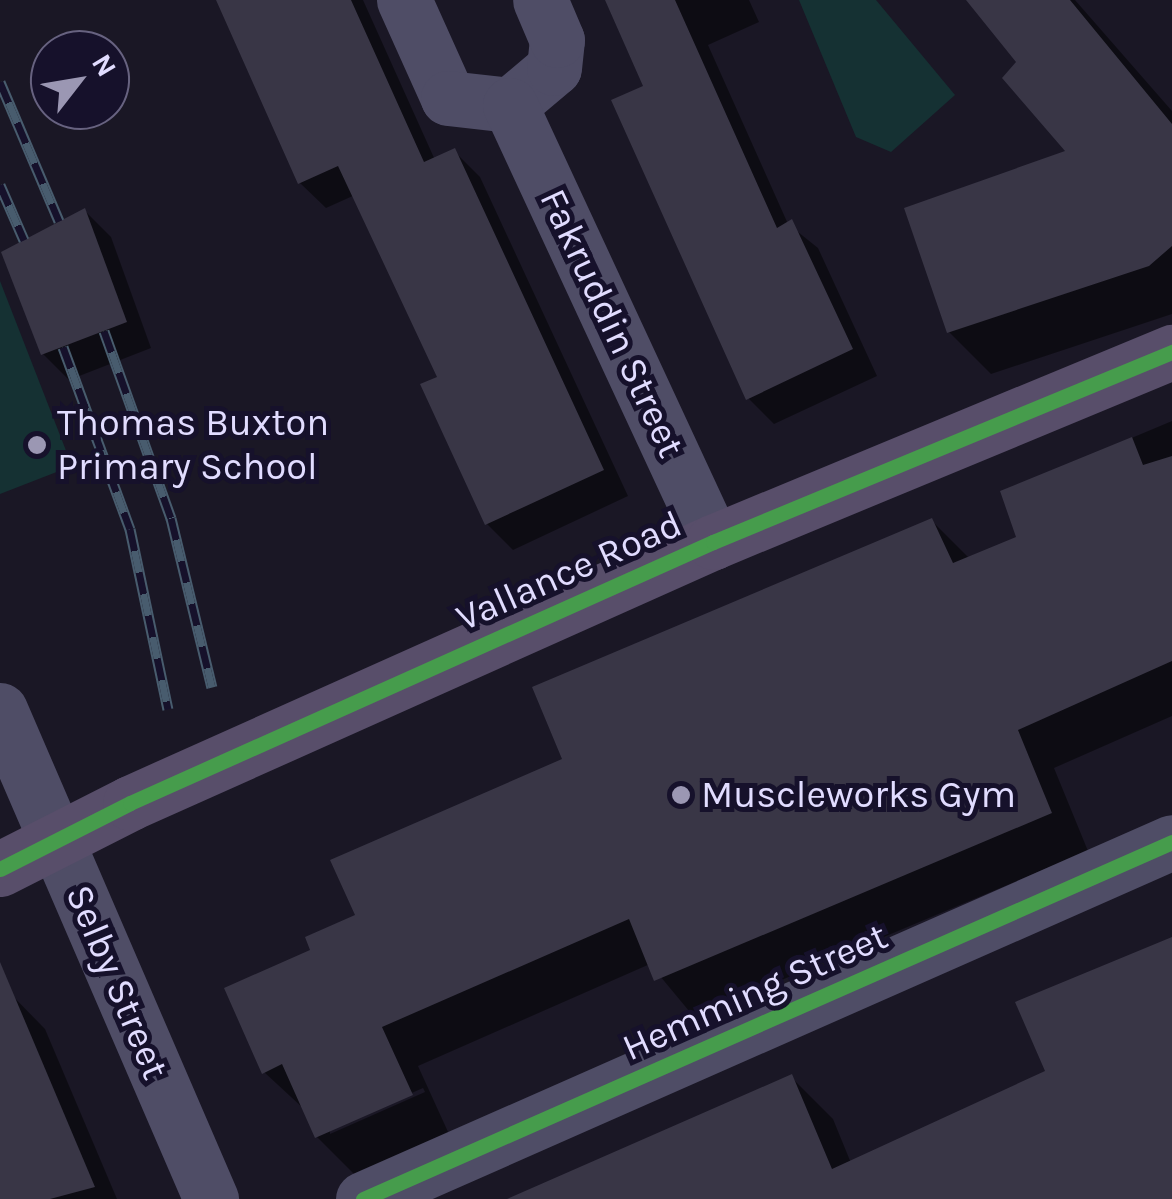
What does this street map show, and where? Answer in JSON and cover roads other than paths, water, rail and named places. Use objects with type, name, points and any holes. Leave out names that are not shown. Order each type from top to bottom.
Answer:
[{"type":"main road","name":"Vallance Road","points":[[0,869],[56,840],[714,542],[1172,352]]},
{"type":"street","points":[[404,0],[448,98],[510,104],[554,68],[557,40],[540,0]]},
{"type":"street","name":"Fakruddin Street","points":[[510,104],[714,542]]},
{"type":"street","name":"Selby Street","points":[[0,710],[211,1199]]},
{"type":"street","name":"Hemming Street","points":[[363,1199],[1172,842]]},
{"type":"railway","points":[[0,82],[59,221]]},
{"type":"railway","points":[[0,185],[24,240]]},
{"type":"railway","points":[[104,331],[171,518],[212,687]]},
{"type":"railway","points":[[63,347],[130,529],[168,709]]},
{"type":"place","name":"Thomas Buxton Primary School","points":[[37,445]]},
{"type":"place","name":"Muscleworks Gym","points":[[681,795]]}]
